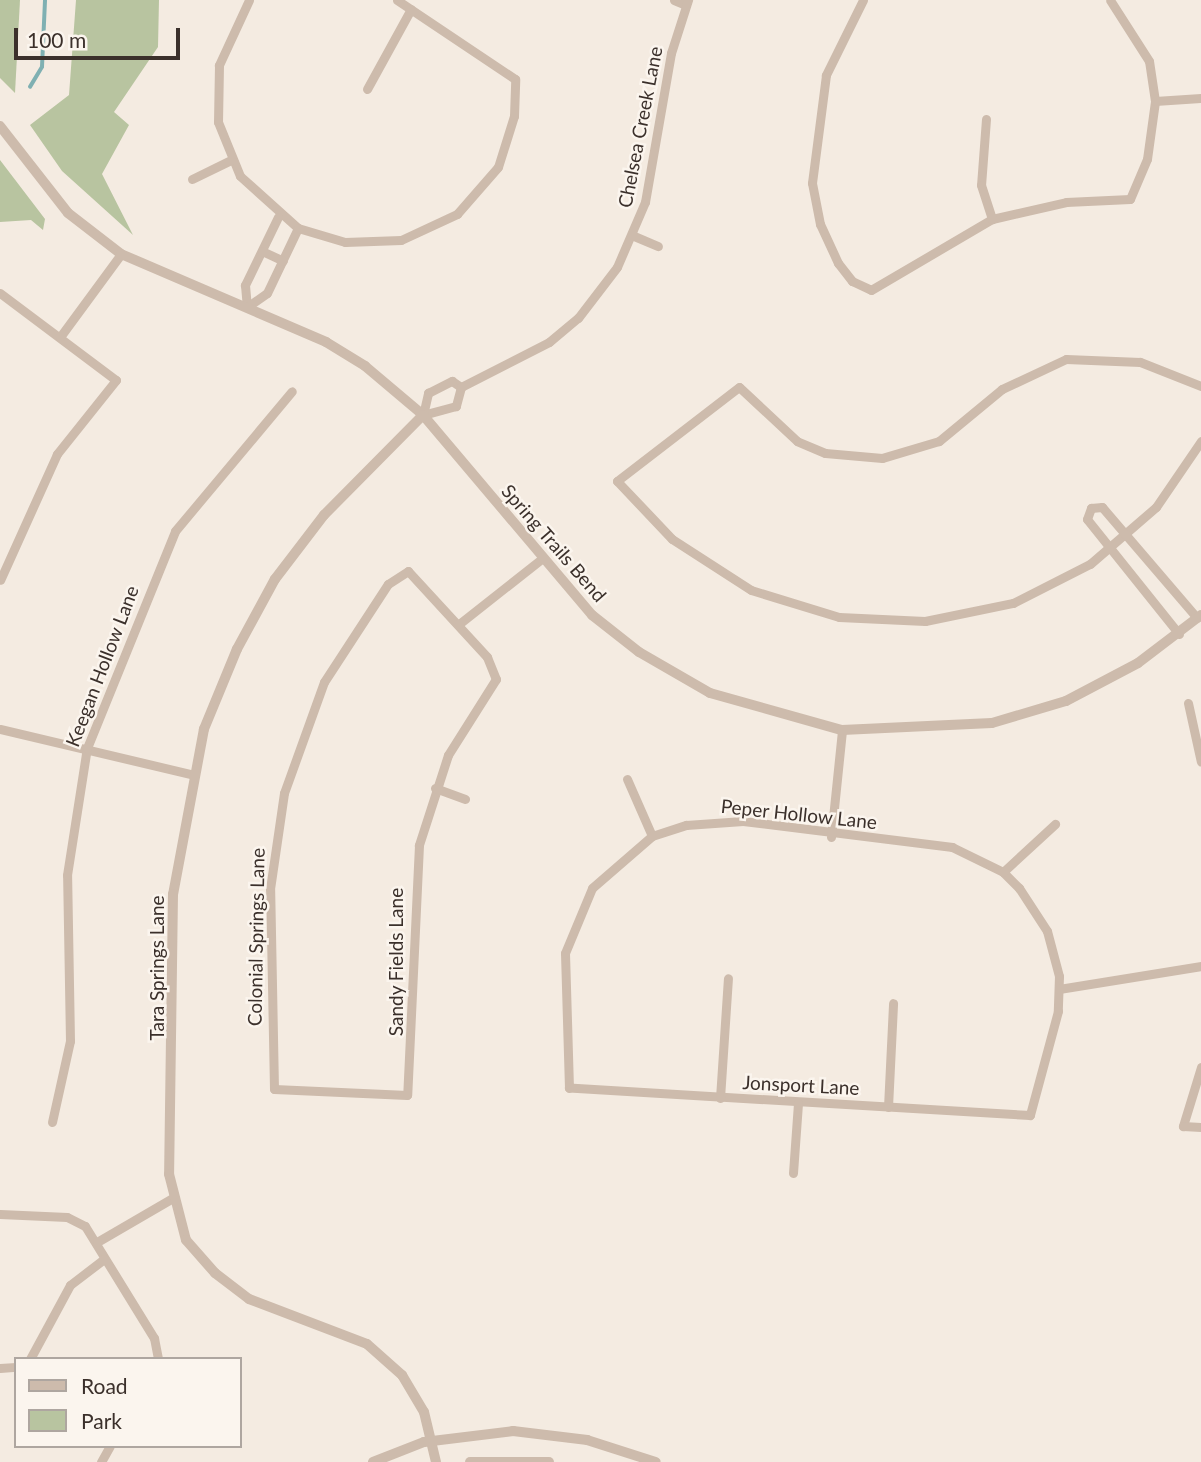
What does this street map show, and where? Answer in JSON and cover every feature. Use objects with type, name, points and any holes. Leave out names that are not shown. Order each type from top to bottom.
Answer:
[{"type":"street","points":[[249,0],[219,65],[218,122],[231,160],[278,217],[298,228],[372,244],[401,240],[457,214],[498,167],[514,116],[515,79],[397,0]]},
{"type":"street","points":[[674,0],[687,3]]},
{"type":"street","points":[[863,0],[826,75],[812,183],[820,224],[838,262],[852,281],[871,290],[992,219],[1066,202],[1130,199],[1147,159],[1155,101],[1149,61],[1110,0]]},
{"type":"street","name":"Chelsea Creek Lane","points":[[461,387],[517,363],[578,318],[634,236],[687,3]]},
{"type":"street","points":[[367,89],[411,9]]},
{"type":"street","points":[[1155,101],[1201,98]]},
{"type":"street","points":[[986,118],[981,185],[992,219]]},
{"type":"street","name":"Spring Trails Bend","points":[[0,126],[68,213],[121,254],[336,348],[423,415],[540,560],[592,615],[698,686],[787,719],[842,730],[992,723],[1066,701],[1179,634],[1199,617]]},
{"type":"street","points":[[192,179],[231,160]]},
{"type":"street","points":[[278,217],[245,285],[247,307],[267,293],[298,228]]},
{"type":"street","points":[[634,236],[658,246]]},
{"type":"street","points":[[262,251],[283,261]]},
{"type":"street","points":[[61,337],[121,254]]},
{"type":"street","points":[[0,293],[116,380],[57,454],[0,580]]},
{"type":"street","points":[[1201,386],[1140,362],[1066,359],[1012,382],[939,441],[882,458],[825,453],[797,441],[739,387],[617,481],[671,539],[710,568],[772,598],[839,617],[891,622],[969,615],[1054,584],[1128,535],[1182,474],[1201,441]]},
{"type":"street","name":"Chelsea Creek Lane","points":[[452,381],[461,387],[456,406],[423,415],[428,393],[438,384],[452,381]]},
{"type":"street","name":"Keegan Hollow Lane","points":[[52,1122],[70,1041],[67,875],[87,748],[176,531],[292,391]]},
{"type":"street","name":"Tara Springs Lane","points":[[423,415],[324,515],[275,579],[220,686],[191,774],[173,894],[171,1199],[186,1240],[249,1298],[367,1343],[391,1363],[419,1400],[436,1462]]},
{"type":"street","points":[[1179,634],[1087,519],[1091,508],[1102,507],[1199,617]]},
{"type":"street","points":[[459,624],[540,560]]},
{"type":"street","name":"Colonial Springs Lane","points":[[407,1095],[274,1089],[270,889],[284,793],[324,682],[388,584],[408,571],[459,624]]},
{"type":"street","name":"Sandy Fields Lane","points":[[407,1095],[415,1004],[413,879],[435,788],[465,722],[496,679],[488,657],[459,624]]},
{"type":"street","points":[[1188,703],[1201,762]]},
{"type":"street","points":[[0,729],[191,774]]},
{"type":"street","points":[[831,837],[842,730]]},
{"type":"street","points":[[626,779],[652,836]]},
{"type":"street","points":[[435,788],[465,799]]},
{"type":"street","name":"Peper Hollow Lane","points":[[569,1088],[565,965],[574,924],[592,888],[652,836],[718,821],[831,837],[952,847],[1003,872],[1047,932],[1059,989],[1030,1115]]},
{"type":"street","points":[[1003,872],[1055,824]]},
{"type":"street","points":[[1059,989],[1201,966]]},
{"type":"street","points":[[720,1098],[727,978]]},
{"type":"street","points":[[888,1108],[893,1003]]},
{"type":"street","points":[[1201,1067],[1183,1126],[1201,1127]]},
{"type":"street","name":"Jonsport Lane","points":[[569,1088],[1030,1115]]},
{"type":"street","points":[[793,1173],[798,1103]]},
{"type":"street","points":[[97,1242],[171,1199]]},
{"type":"street","points":[[0,1214],[67,1217],[97,1242],[104,1259],[154,1338],[158,1357]]},
{"type":"street","points":[[31,1357],[71,1285],[104,1259]]},
{"type":"street","points":[[373,1462],[432,1441],[542,1433],[653,1462]]},
{"type":"street","points":[[470,1462],[549,1462]]},
{"type":"green space","points":[[0,0],[20,0],[15,93],[0,78]]},
{"type":"green space","points":[[76,0],[159,0],[158,47],[114,112],[129,125],[102,174],[133,235],[62,171],[30,125],[69,95]]},
{"type":"green space","points":[[0,160],[45,219],[43,230],[31,220],[0,222]]},
{"type":"waterway","points":[[30,87],[42,67],[45,0]]}]
